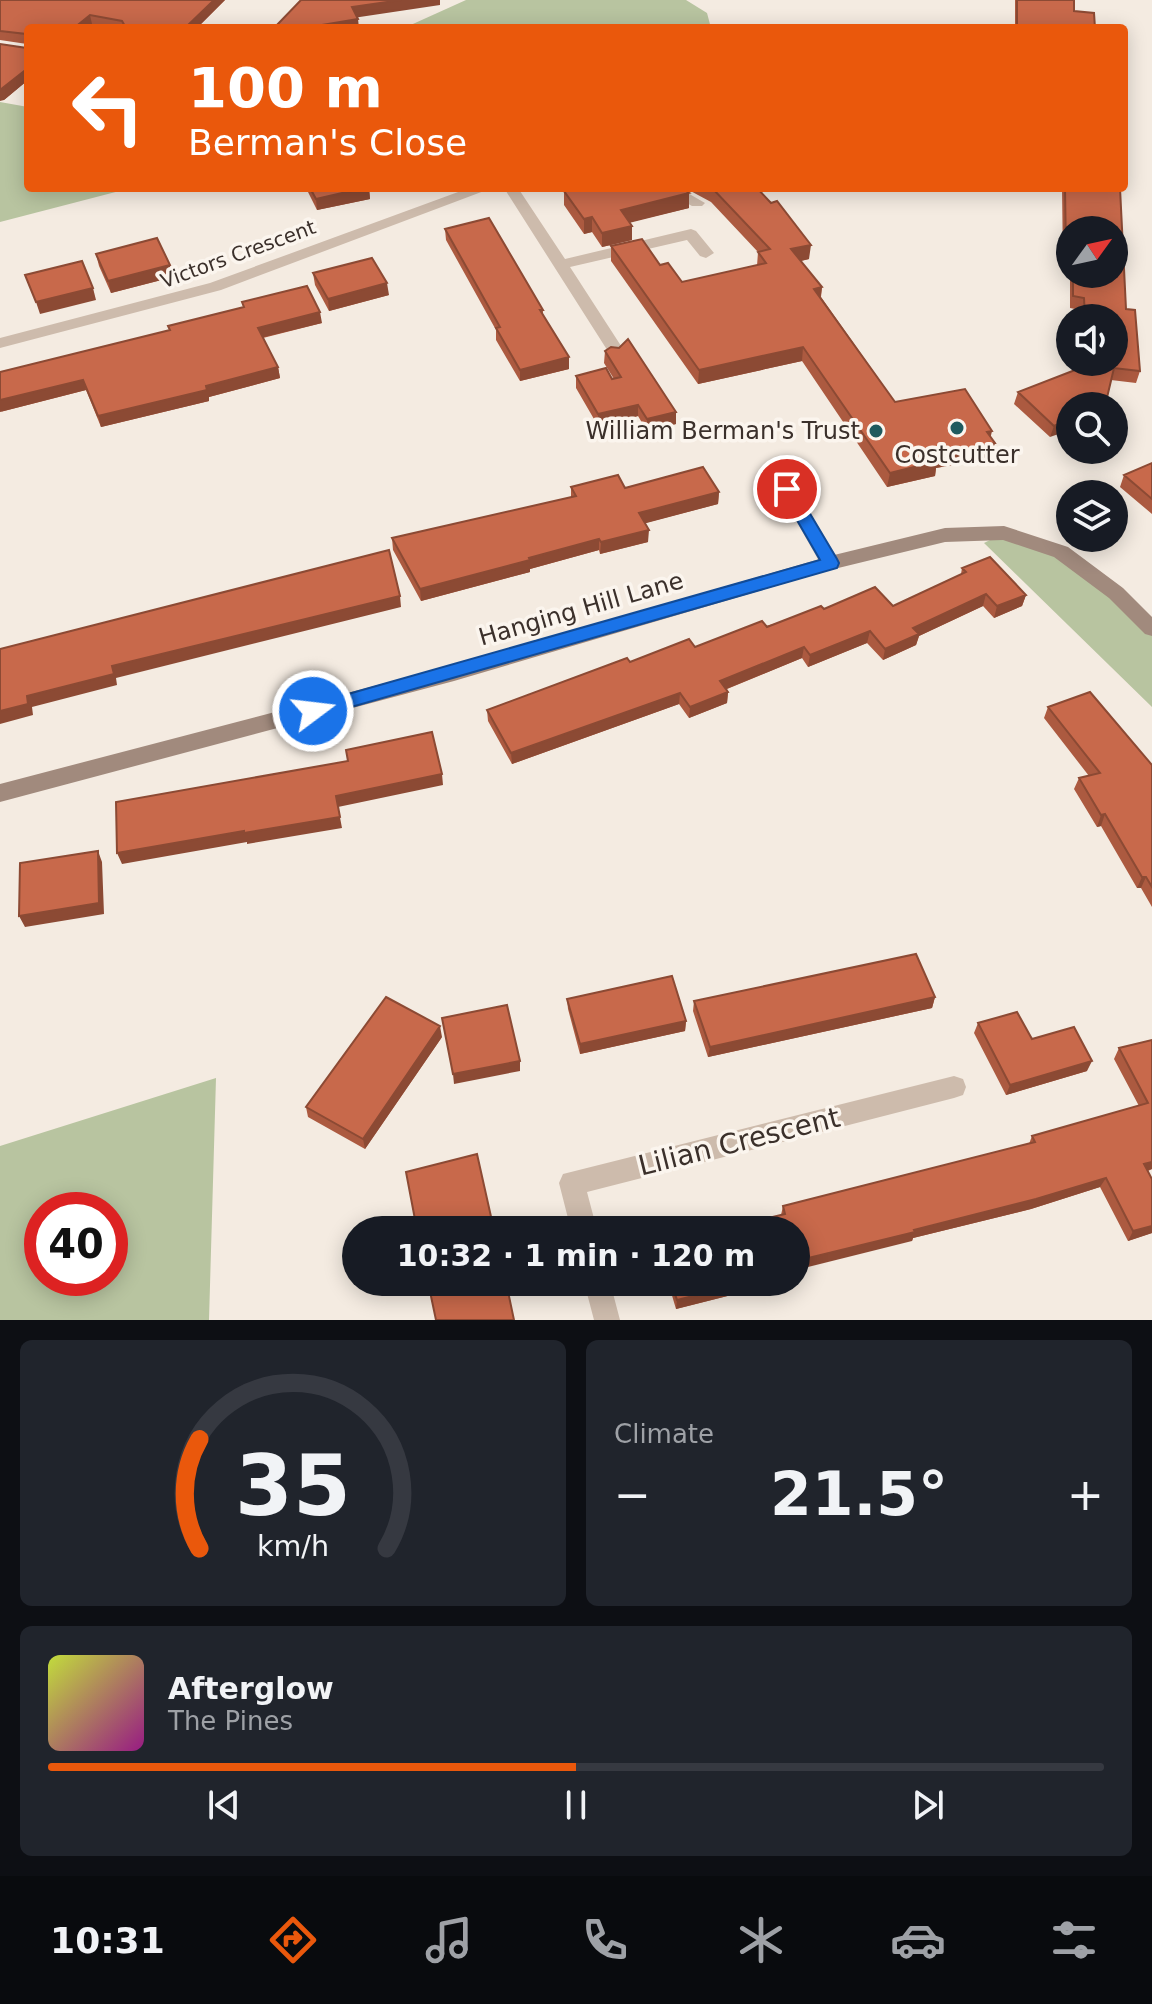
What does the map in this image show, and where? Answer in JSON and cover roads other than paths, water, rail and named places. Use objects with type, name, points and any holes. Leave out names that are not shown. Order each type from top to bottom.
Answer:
[{"type":"street","name":"Victors Crescent","points":[[0,343],[143,308],[247,275],[429,204],[471,192]]},
{"type":"street","points":[[514,192],[617,352]]},
{"type":"street","points":[[675,192],[697,203]]},
{"type":"street","points":[[560,265],[691,234],[706,253]]},
{"type":"street","points":[[787,489],[830,563]]},
{"type":"street","name":"Hanging Hill Lane","points":[[0,793],[454,673],[830,563],[945,535],[1004,533],[1061,552],[1116,593],[1152,629]]},
{"type":"street","name":"Lilian Crescent","points":[[580,1216],[572,1183],[954,1087]]},
{"type":"street","points":[[601,1296],[607,1320]]},
{"type":"place","name":"Costcutter","points":[[957,428]]},
{"type":"place","name":"William Berman's Trust","points":[[876,431]]}]
